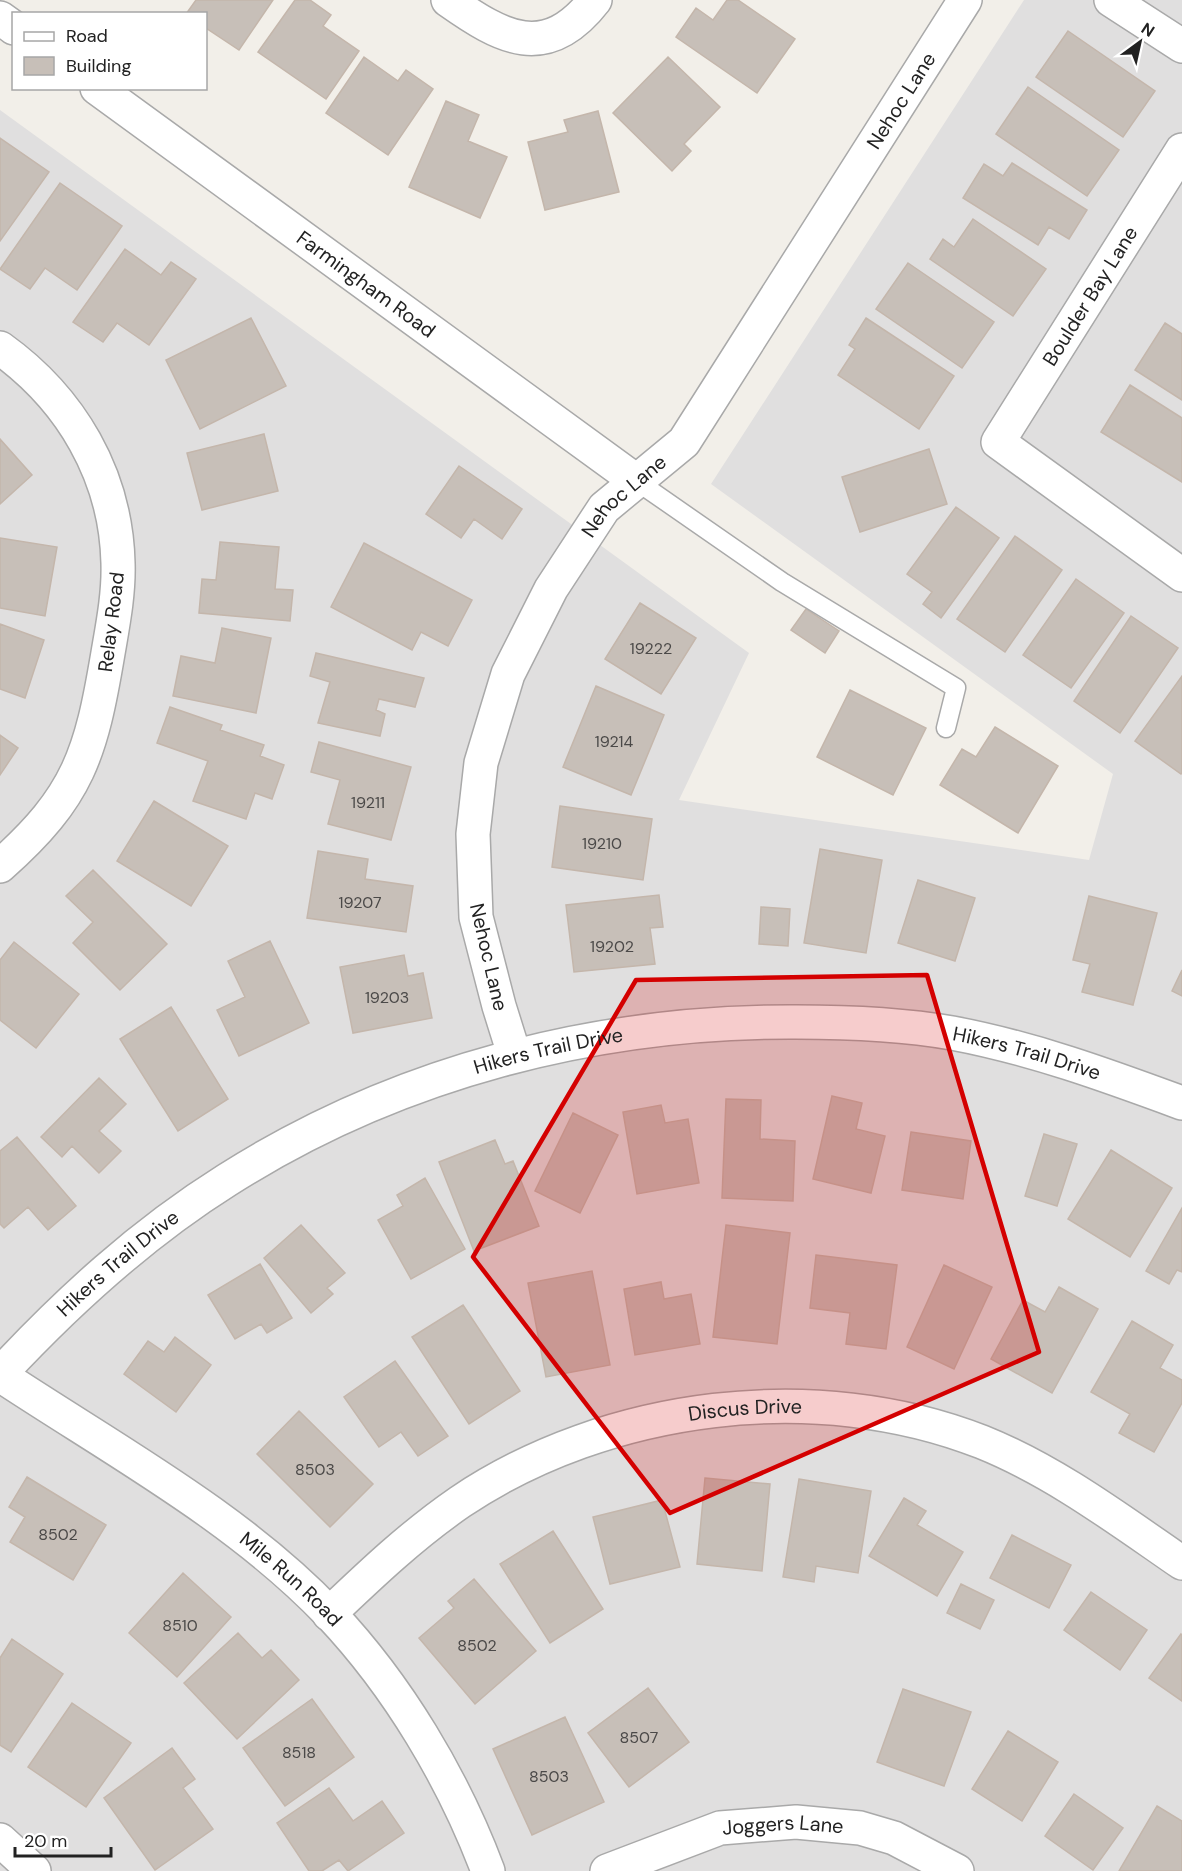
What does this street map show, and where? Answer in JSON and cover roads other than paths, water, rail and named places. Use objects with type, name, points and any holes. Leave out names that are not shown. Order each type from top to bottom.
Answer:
[{"type":"street","points":[[448,0],[485,27],[519,38],[541,38],[570,26],[595,0]]},
{"type":"street","name":"Nehoc Lane","points":[[514,1054],[476,917],[473,834],[481,763],[508,674],[550,589],[604,508],[635,480],[684,442],[965,0]]},
{"type":"street","points":[[1129,5],[1182,46]]},
{"type":"street","name":"Farmingham Road","points":[[100,90],[635,480]]},
{"type":"street","name":"Boulder Bay Lane","points":[[1182,150],[998,442],[1182,575]]},
{"type":"street","name":"Relay Road","points":[[0,348],[21,363],[52,394],[82,433],[102,474],[113,518],[118,564],[115,612],[98,716],[82,764],[62,802],[28,841],[0,866]]},
{"type":"street","name":"Hikers Trail Drive","points":[[0,1375],[54,1317],[103,1272],[159,1227],[227,1180],[299,1138],[398,1093],[514,1054],[662,1028],[735,1022],[841,1022],[949,1033],[1035,1051],[1182,1103]]},
{"type":"street","name":"Mile Run Road","points":[[0,1375],[225,1524],[279,1567],[329,1614],[373,1666],[415,1725],[451,1785],[488,1871]]},
{"type":"street","name":"Discus Drive","points":[[329,1614],[409,1540],[462,1501],[514,1472],[599,1436],[689,1413],[733,1407],[787,1405],[886,1415],[936,1427],[982,1443],[1078,1492],[1182,1563]]},
{"type":"street","name":"Joggers Lane","points":[[607,1871],[720,1828],[796,1822],[860,1828],[894,1838],[957,1871]]},
{"type":"street","points":[[0,1840],[34,1871]]},
{"type":"lane","points":[[635,480],[782,582],[956,688],[946,728]]}]
